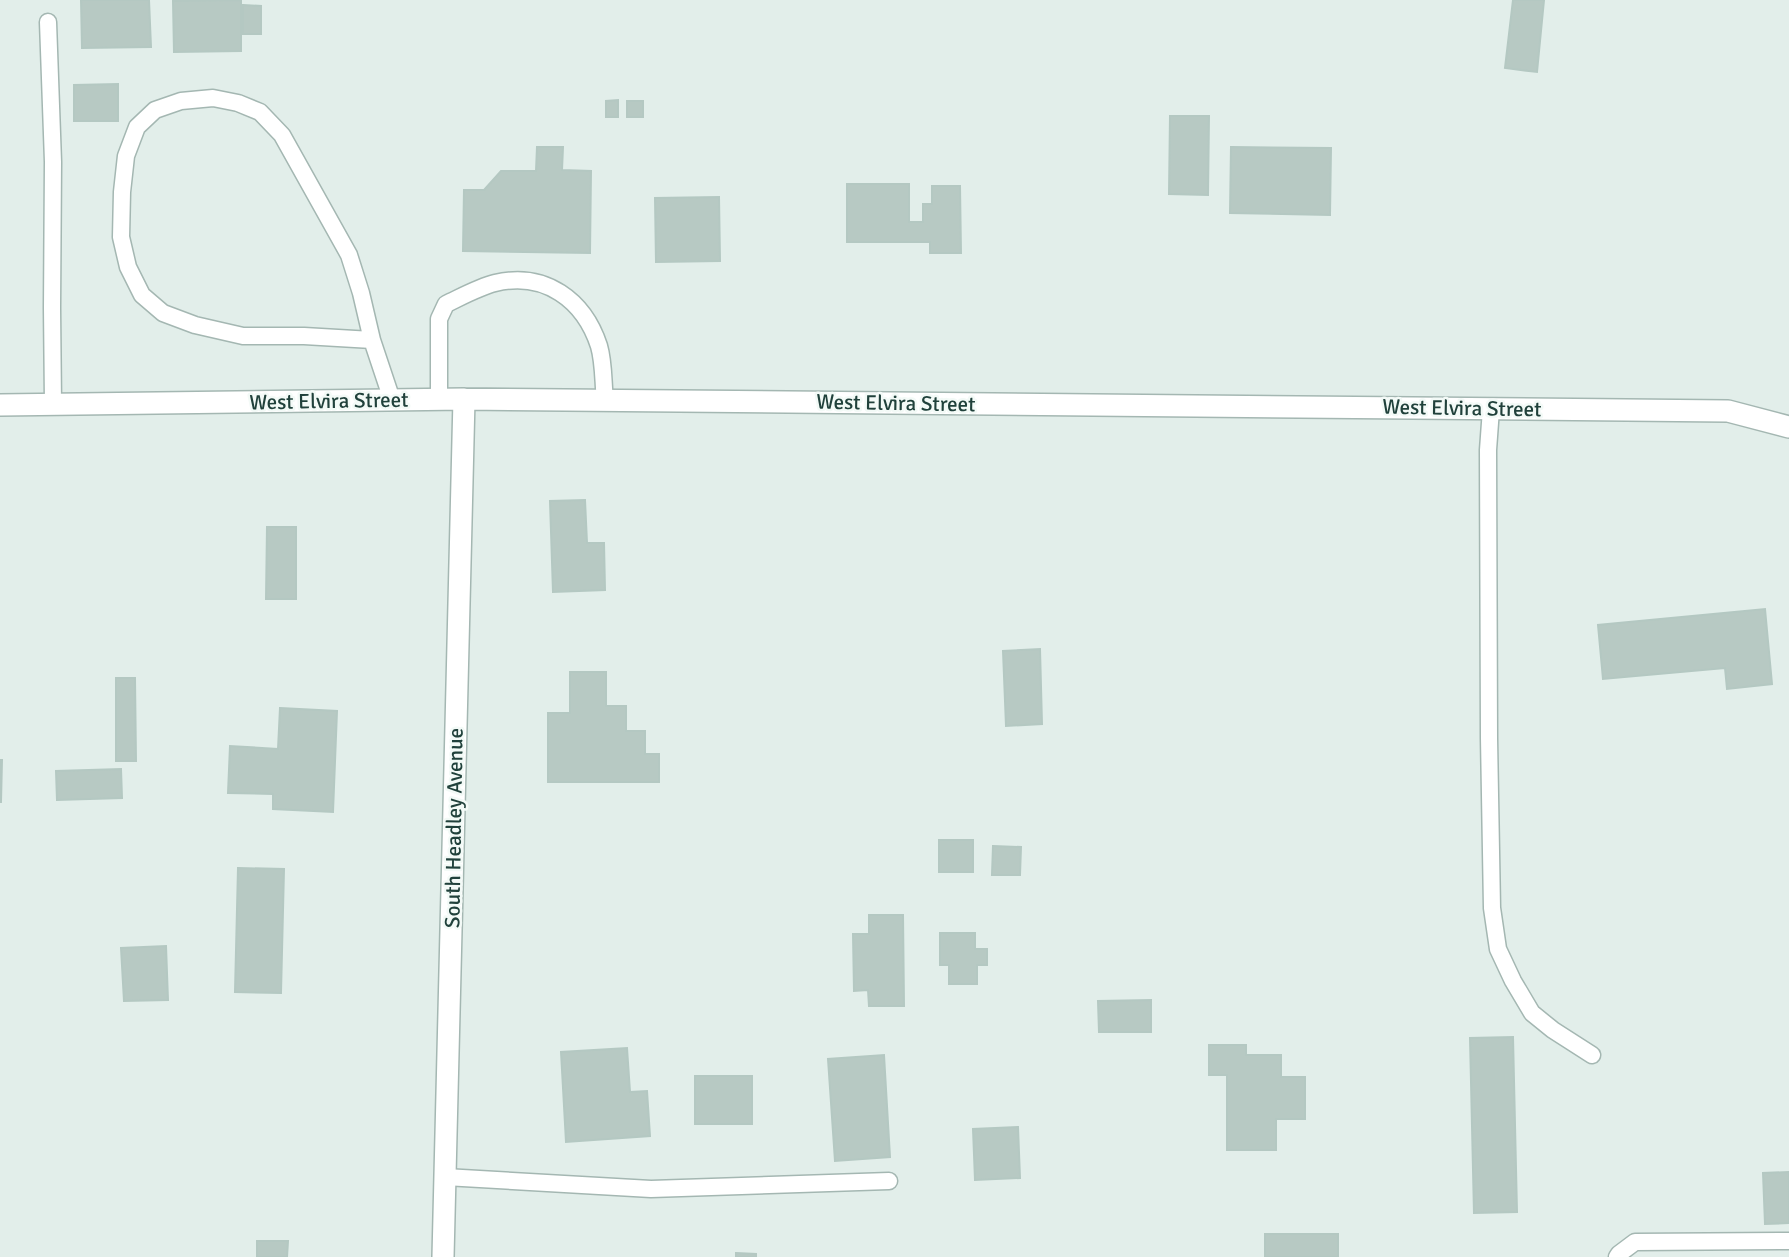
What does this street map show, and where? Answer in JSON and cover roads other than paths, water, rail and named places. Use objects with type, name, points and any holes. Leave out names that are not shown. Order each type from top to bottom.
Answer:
[{"type":"street","name":"West Elvira Street","points":[[0,405],[464,399],[1728,411],[1789,427]]},
{"type":"street","name":"South Headley Avenue","points":[[443,1257],[464,399]]},
{"type":"lane","points":[[48,22],[52,162],[53,404]]},
{"type":"lane","points":[[372,340],[243,336],[195,325],[163,313],[142,295],[128,267],[121,237],[126,156],[137,127],[155,110],[181,101],[214,98],[238,103],[260,112],[282,135],[349,255],[372,340],[392,400]]},
{"type":"lane","points":[[439,399],[439,319],[446,304],[494,283],[524,279],[550,286],[571,300],[589,322],[600,349],[605,400]]},
{"type":"lane","points":[[1491,409],[1488,450],[1489,738],[1492,908],[1498,949],[1532,1013],[1592,1055]]},
{"type":"lane","points":[[445,1177],[651,1189],[888,1181]]},
{"type":"lane","points":[[1617,1257],[1635,1242],[1789,1241]]}]
